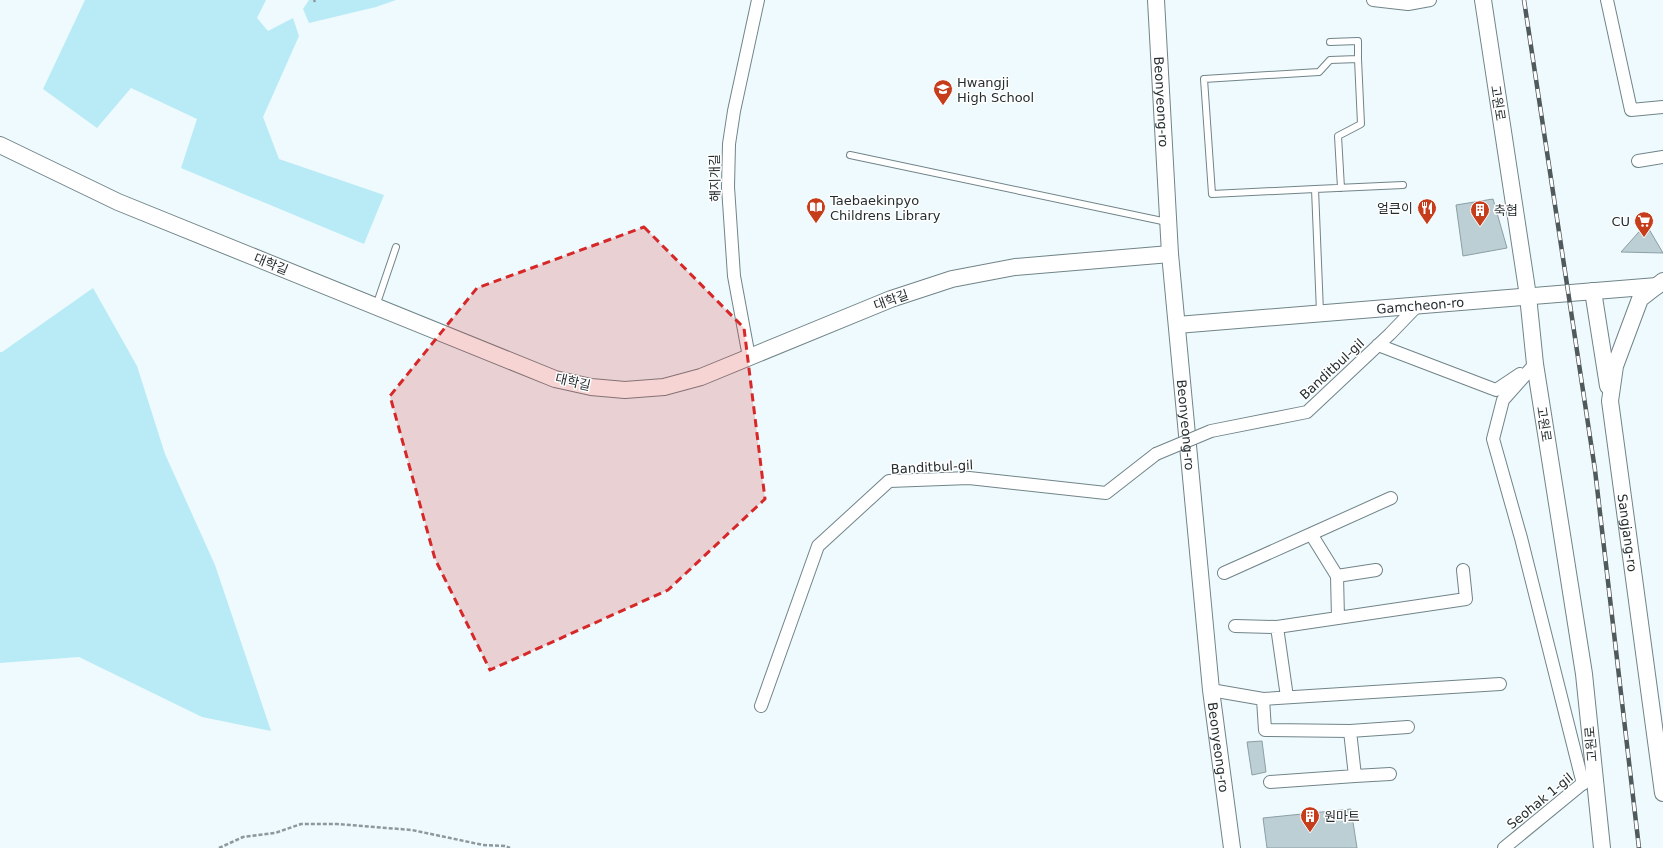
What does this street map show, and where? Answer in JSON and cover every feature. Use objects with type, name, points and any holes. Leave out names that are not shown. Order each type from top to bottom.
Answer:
[{"type":"street","name":"해지개길","points":[[749,356],[734,276],[728,187],[729,144],[737,96],[758,0]]},
{"type":"street","name":"Beonyeong-ro","points":[[1156,0],[1170,254],[1211,690],[1232,848]]},
{"type":"street","points":[[1372,0],[1408,4],[1430,0]]},
{"type":"street","name":"고원로","points":[[1483,0],[1528,296],[1535,364],[1584,674],[1588,779],[1602,848]]},
{"type":"street","points":[[1607,0],[1631,110],[1663,107]]},
{"type":"street","name":"대학길","points":[[0,144],[118,202],[555,379],[591,386],[625,390],[664,387],[701,377],[891,299],[952,279],[1015,267],[1170,254]]},
{"type":"street","points":[[1638,160],[1663,158]]},
{"type":"street","name":"Gamcheon-ro","points":[[1177,325],[1417,306],[1661,284]]},
{"type":"street","name":"Sangjang-ro","points":[[1661,284],[1640,299],[1615,366],[1610,401],[1663,793]]},
{"type":"street","points":[[1592,291],[1610,401]]},
{"type":"street","name":"Banditbul-gil","points":[[761,706],[818,546],[889,481],[969,478],[1106,493],[1156,454],[1211,430],[1307,412],[1417,306]]},
{"type":"street","name":"Banditbul-gil","points":[[1378,345],[1496,390],[1535,364]]},
{"type":"street","points":[[1535,364],[1503,400],[1493,439],[1588,779]]},
{"type":"street","points":[[1224,573],[1391,498]]},
{"type":"street","points":[[1311,534],[1337,576],[1338,618]]},
{"type":"street","points":[[1337,576],[1376,570]]},
{"type":"street","points":[[1235,626],[1278,627],[1466,599],[1463,570]]},
{"type":"street","points":[[1278,627],[1287,697]]},
{"type":"street","points":[[1211,690],[1263,699],[1500,684]]},
{"type":"street","points":[[1263,699],[1265,730],[1350,731],[1408,727]]},
{"type":"street","points":[[1350,731],[1355,776]]},
{"type":"street","points":[[1270,782],[1390,774]]},
{"type":"street","name":"Seohak 1-gil","points":[[1504,848],[1588,779]]},
{"type":"lane","points":[[1330,42],[1358,41],[1361,124],[1338,136],[1341,188]]},
{"type":"lane","points":[[1358,59],[1330,60],[1319,72],[1204,79],[1212,194],[1403,185]]},
{"type":"lane","points":[[850,155],[1168,222]]},
{"type":"lane","points":[[1315,189],[1320,314]]},
{"type":"lane","points":[[376,306],[396,247]]},
{"type":"path","points":[[219,848],[244,837],[275,833],[301,824],[337,824],[412,830],[483,845],[505,846],[510,848]]},
{"type":"highlighted area","points":[[644,227],[744,328],[765,499],[668,590],[490,670],[435,559],[390,396],[477,288]]},
{"type":"shaded area","points":[[85,0],[266,0],[257,18],[268,31],[293,18],[299,36],[263,117],[279,159],[384,195],[364,244],[181,168],[197,119],[131,88],[97,128],[43,89]]},
{"type":"shaded area","points":[[309,0],[396,0],[376,7],[309,23],[303,9]]},
{"type":"shaded area","points":[[93,288],[137,366],[165,454],[215,565],[271,731],[202,717],[79,657],[0,663],[0,352]]},
{"type":"building","name":"축협","points":[[1493,199],[1507,248],[1463,256],[1456,205]]},
{"type":"building","name":"CU","points":[[1646,224],[1663,253],[1621,252]]},
{"type":"building","points":[[1262,741],[1266,772],[1252,775],[1247,742]]},
{"type":"building","name":"원마트","points":[[1351,809],[1357,848],[1267,848],[1263,818]]},
{"type":"railway","points":[[1524,0],[1595,470],[1639,848]]},
{"type":"place","name":"Hwangji High School","points":[[943,106]]},
{"type":"place","name":"Taebaekinpyo Childrens Library","points":[[816,224]]},
{"type":"place","name":"얼큰이","points":[[1427,225]]},
{"type":"place","name":"축협","points":[[1480,227]]},
{"type":"place","name":"CU","points":[[1644,238]]},
{"type":"place","name":"원마트","points":[[1310,833]]}]
